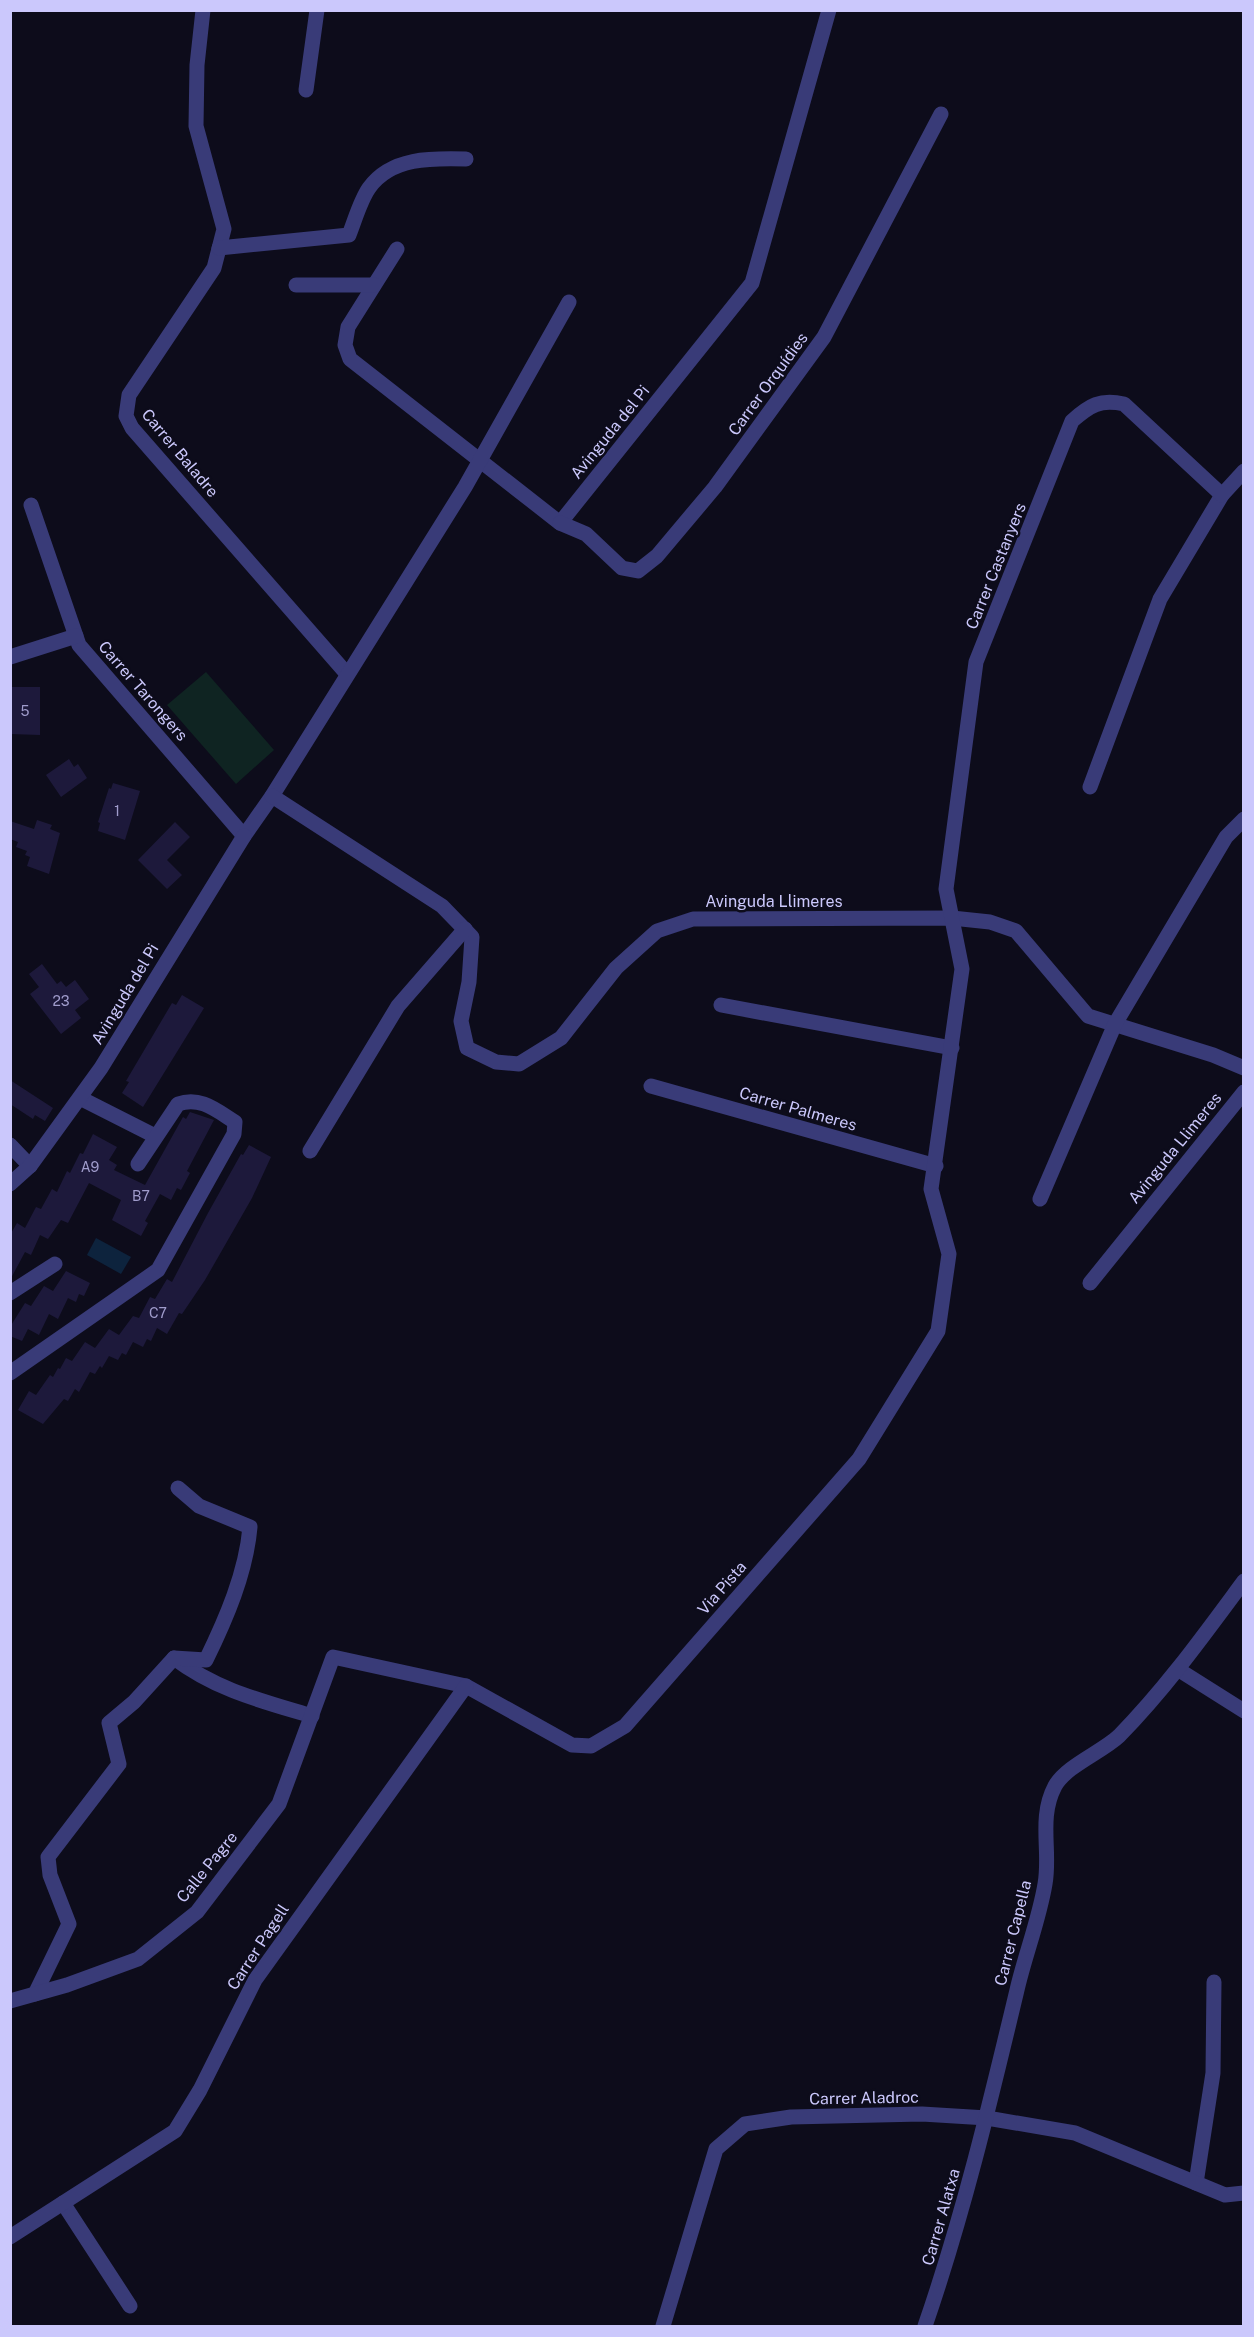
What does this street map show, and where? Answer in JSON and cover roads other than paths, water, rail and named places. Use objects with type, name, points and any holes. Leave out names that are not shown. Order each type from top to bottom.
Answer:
[{"type":"street","name":"Carrer Baladre","points":[[203,10],[197,65],[196,126],[224,229],[214,268],[129,395],[126,416],[132,428],[347,674]]},
{"type":"street","points":[[306,90],[317,10]]},
{"type":"street","name":"Avinguda del Pi","points":[[560,523],[752,283],[829,10]]},
{"type":"street","name":"Carrer Orquídies","points":[[560,523],[586,534],[622,568],[638,571],[657,556],[715,487],[824,337],[941,114]]},
{"type":"street","points":[[219,248],[349,235],[368,190],[380,175],[395,166],[414,161],[466,159]]},
{"type":"street","points":[[397,249],[348,327],[345,345],[350,359],[560,523]]},
{"type":"street","points":[[296,285],[374,285]]},
{"type":"street","points":[[243,836],[272,796],[479,462],[569,302]]},
{"type":"street","name":"Carrer Castanyers","points":[[952,918],[946,889],[976,662],[1072,421],[1089,405],[1106,400],[1124,404],[1222,495]]},
{"type":"street","points":[[1090,787],[1160,599],[1222,495],[1244,471]]},
{"type":"street","name":"Carrer Tarongers","points":[[31,505],[80,645],[243,836]]},
{"type":"street","points":[[10,657],[76,636]]},
{"type":"street","points":[[272,796],[441,906],[465,929],[398,1006],[310,1151]]},
{"type":"street","points":[[1040,1199],[1115,1024],[1226,837],[1244,819]]},
{"type":"street","name":"Avinguda del Pi","points":[[10,1184],[30,1166],[101,1068],[243,836]]},
{"type":"street","points":[[936,1166],[962,969],[952,918]]},
{"type":"street","name":"Avinguda Llimeres","points":[[465,929],[472,937],[469,982],[462,1021],[467,1048],[496,1062],[519,1064],[561,1038],[616,968],[657,931],[693,919],[952,918],[990,922],[1016,931],[1088,1016],[1214,1055],[1244,1068]]},
{"type":"street","points":[[722,1005],[952,1048]]},
{"type":"street","name":"Carrer Palmeres","points":[[651,1086],[936,1166]]},
{"type":"street","name":"Avinguda Llimeres","points":[[1090,1283],[1244,1092]]},
{"type":"street","points":[[80,1098],[155,1136]]},
{"type":"street","points":[[10,1373],[158,1270],[234,1134],[235,1122],[200,1101],[189,1100],[178,1104],[138,1164]]},
{"type":"street","points":[[10,1145],[30,1166]]},
{"type":"street","name":"Via Pista","points":[[333,1656],[466,1686],[572,1745],[591,1746],[625,1726],[859,1459],[938,1331],[949,1254],[931,1189],[936,1166]]},
{"type":"street","points":[[10,1293],[55,1264]]},
{"type":"street","points":[[174,1658],[206,1660],[225,1622],[249,1542],[250,1527],[199,1506],[178,1488]]},
{"type":"street","points":[[1244,1581],[1179,1670],[1244,1710]]},
{"type":"street","name":"Calle Pagre","points":[[10,2001],[67,1985],[138,1959],[197,1912],[279,1804],[333,1656]]},
{"type":"street","points":[[174,1658],[199,1677],[237,1693],[312,1716]]},
{"type":"street","points":[[35,1994],[69,1924],[50,1875],[48,1857],[119,1764],[109,1722],[134,1702],[174,1658]]},
{"type":"street","name":"Carrer Capella","points":[[987,2118],[1026,1949],[1046,1883],[1046,1811],[1056,1784],[1116,1739],[1179,1670]]},
{"type":"street","name":"Carrer Pagell","points":[[10,2237],[175,2131],[200,2090],[255,1980],[466,1686]]},
{"type":"street","points":[[1196,2183],[1213,2073],[1214,1982]]},
{"type":"street","name":"Carrer Aladroc","points":[[663,2326],[716,2149],[745,2124],[791,2117],[922,2114],[987,2118],[1075,2133],[1225,2195],[1244,2193]]},
{"type":"street","name":"Carrer Alatxa","points":[[925,2326],[956,2235],[987,2118]]},
{"type":"street","points":[[63,2203],[130,2306]]},
{"type":"water","points":[[96,1238],[131,1257],[121,1274],[87,1255]]}]
